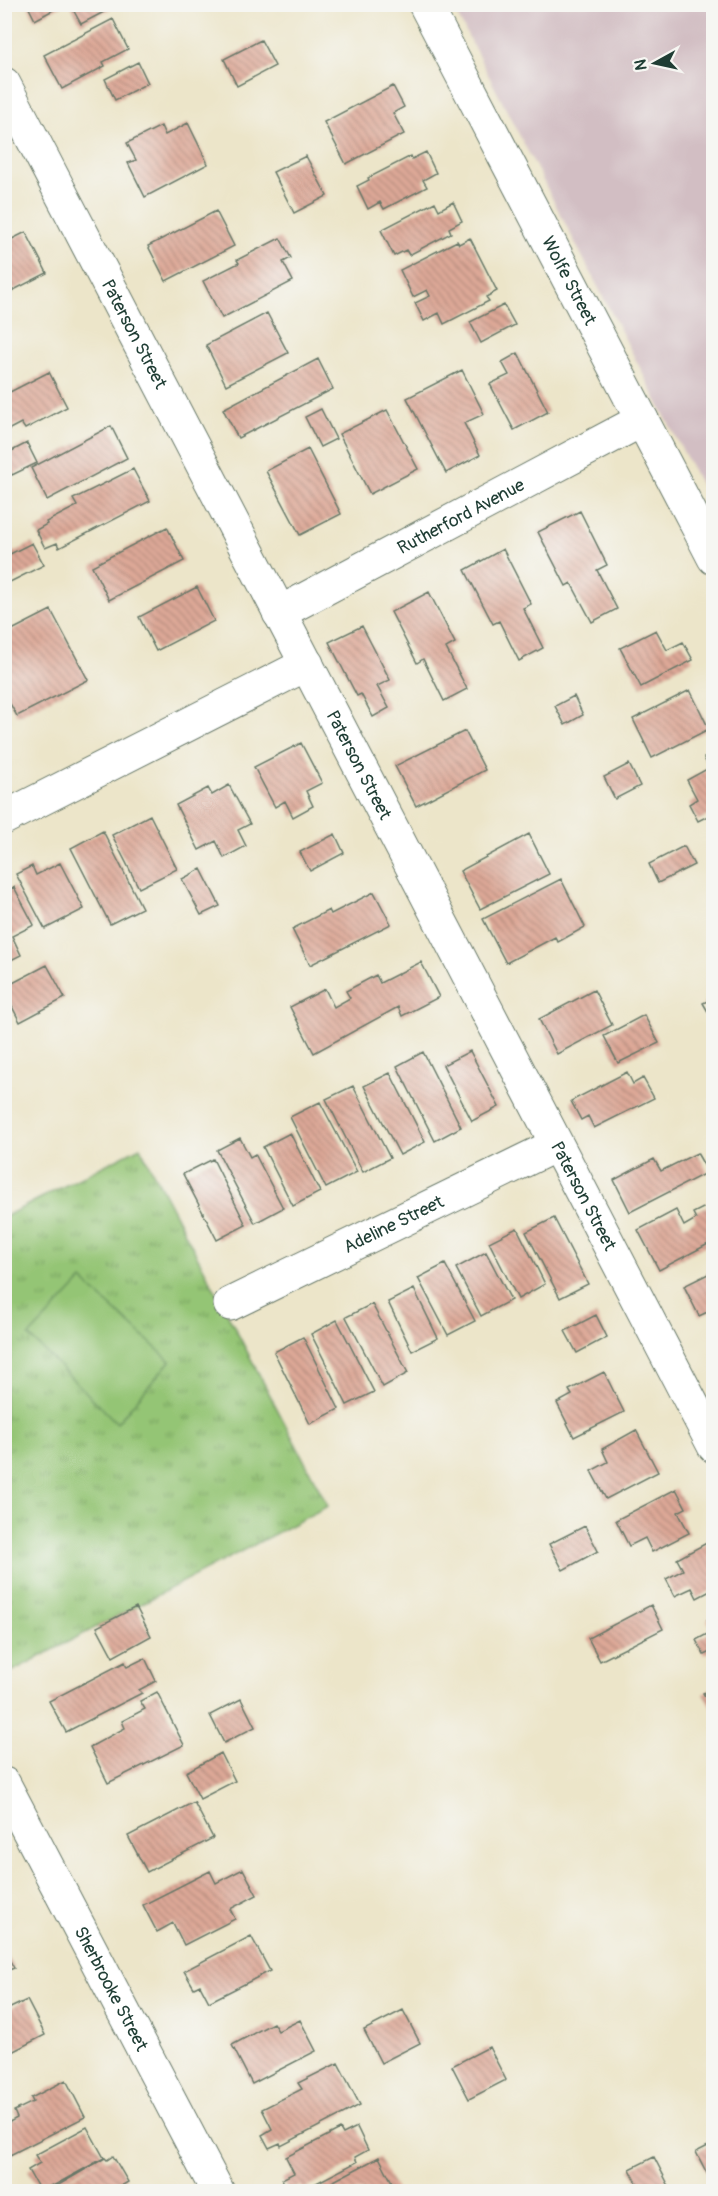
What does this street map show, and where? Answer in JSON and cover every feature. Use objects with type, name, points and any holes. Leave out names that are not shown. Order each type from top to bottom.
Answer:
[{"type":"street","name":"Wolfe Street","points":[[425,4],[714,558]]},
{"type":"street","name":"Paterson Street","points":[[4,84],[714,1446]]},
{"type":"street","name":"Rutherford Avenue","points":[[279,613],[642,420]]},
{"type":"street","points":[[4,818],[307,664]]},
{"type":"street","name":"Adeline Street","points":[[230,1304],[556,1145]]},
{"type":"street","name":"Sherbrooke Street","points":[[4,1784],[218,2192]]},
{"type":"shaded area","points":[[452,5],[713,5],[713,509]]},
{"type":"green space","points":[[140,1147],[328,1506],[5,1675],[4,1217]]},
{"type":"green space","points":[[82,1280],[170,1361],[117,1423],[29,1336]]},
{"type":"building","points":[[27,4],[64,4],[35,20]]},
{"type":"building","points":[[70,4],[119,4],[81,24]]},
{"type":"building","points":[[113,19],[128,49],[103,62],[105,66],[62,89],[44,55]]},
{"type":"building","points":[[261,40],[275,66],[237,86],[224,59]]},
{"type":"building","points":[[138,62],[148,83],[115,100],[105,79]]},
{"type":"building","points":[[393,86],[404,107],[393,113],[404,134],[346,164],[324,122]]},
{"type":"building","points":[[188,123],[208,164],[145,197],[128,163],[136,160],[127,143],[161,126],[165,135]]},
{"type":"building","points":[[426,152],[436,173],[423,180],[427,187],[384,209],[380,202],[368,209],[357,186],[411,156],[412,159]]},
{"type":"building","points":[[306,156],[327,196],[294,213],[273,172]]},
{"type":"building","points":[[435,202],[439,210],[453,202],[462,221],[449,228],[451,233],[409,255],[406,250],[394,256],[381,230]]},
{"type":"building","points":[[216,211],[234,246],[166,281],[148,246]]},
{"type":"building","points":[[26,232],[47,273],[4,295],[4,243]]},
{"type":"building","points":[[280,238],[291,258],[283,262],[293,281],[222,318],[203,281],[239,263],[237,260]]},
{"type":"building","points":[[470,238],[497,291],[486,297],[489,301],[444,324],[439,313],[424,321],[415,303],[430,296],[427,290],[413,297],[400,270],[457,241],[459,244]]},
{"type":"building","points":[[504,305],[515,325],[481,343],[470,322]]},
{"type":"building","points":[[267,313],[288,353],[226,385],[206,345]]},
{"type":"building","points":[[518,353],[548,412],[514,430],[490,384],[509,375],[502,362]]},
{"type":"building","points":[[318,359],[333,389],[238,438],[223,409]]},
{"type":"building","points":[[462,370],[484,414],[464,423],[480,455],[446,473],[407,398]]},
{"type":"building","points":[[49,372],[67,407],[25,429],[21,423],[4,432],[4,395]]},
{"type":"building","points":[[321,409],[336,439],[320,447],[305,417]]},
{"type":"building","points":[[387,410],[418,469],[370,494],[339,434]]},
{"type":"building","points":[[111,426],[127,458],[47,500],[31,468]]},
{"type":"building","points":[[27,443],[37,463],[12,475],[4,461],[4,455]]},
{"type":"building","points":[[308,449],[341,514],[300,535],[266,471]]},
{"type":"building","points":[[133,469],[150,501],[59,548],[57,543],[45,548],[36,530],[47,524],[46,522],[77,506],[73,499]]},
{"type":"building","points":[[580,511],[607,565],[597,570],[617,609],[592,622],[571,583],[566,586],[538,532]]},
{"type":"building","points":[[167,527],[184,561],[109,600],[92,566]]},
{"type":"building","points":[[32,543],[44,565],[4,585],[4,557]]},
{"type":"building","points":[[503,549],[531,604],[523,608],[543,648],[519,661],[499,621],[493,624],[465,570]]},
{"type":"building","points":[[197,587],[214,621],[156,651],[139,617]]},
{"type":"building","points":[[429,592],[455,643],[446,648],[467,689],[444,701],[423,659],[417,663],[391,612]]},
{"type":"building","points":[[51,610],[88,680],[17,716],[4,693],[4,634]]},
{"type":"building","points":[[362,626],[390,680],[377,686],[389,708],[373,717],[361,694],[357,696],[329,642]]},
{"type":"building","points":[[656,630],[667,650],[683,642],[693,660],[641,687],[620,648]]},
{"type":"building","points":[[690,690],[709,729],[652,758],[633,719]]},
{"type":"building","points":[[574,696],[583,715],[565,725],[555,706]]},
{"type":"building","points":[[465,731],[485,770],[416,806],[395,766]]},
{"type":"building","points":[[301,743],[322,783],[306,791],[313,806],[293,817],[285,801],[275,807],[254,767]]},
{"type":"building","points":[[714,753],[714,813],[698,821],[689,804],[697,799],[687,780],[709,768],[704,758]]},
{"type":"building","points":[[629,764],[640,786],[615,799],[604,777]]},
{"type":"building","points":[[229,785],[250,824],[238,830],[246,846],[224,858],[216,841],[199,850],[176,805],[208,788],[212,795]]},
{"type":"building","points":[[150,815],[177,869],[139,888],[112,835]]},
{"type":"building","points":[[103,831],[142,908],[110,924],[71,848]]},
{"type":"building","points":[[335,834],[344,853],[310,871],[300,852]]},
{"type":"building","points":[[529,834],[549,874],[480,909],[460,871]]},
{"type":"building","points":[[684,846],[694,865],[658,883],[649,864]]},
{"type":"building","points":[[60,863],[84,909],[45,929],[16,874],[32,866],[36,875]]},
{"type":"building","points":[[201,869],[220,906],[201,915],[182,879]]},
{"type":"building","points":[[561,879],[585,927],[558,942],[555,937],[506,963],[483,919]]},
{"type":"building","points":[[14,887],[34,925],[12,936],[21,955],[9,961],[4,952],[4,892]]},
{"type":"building","points":[[374,892],[391,924],[310,965],[292,929],[329,910],[331,914]]},
{"type":"building","points":[[421,962],[439,997],[402,1016],[398,1007],[314,1053],[290,1007],[325,989],[334,1007],[350,998],[346,991],[376,975],[380,983]]},
{"type":"building","points":[[47,965],[65,998],[20,1022],[5,993],[5,987]]},
{"type":"building","points":[[594,990],[612,1025],[557,1054],[539,1019]]},
{"type":"building","points":[[714,998],[714,1022],[703,1003]]},
{"type":"building","points":[[644,1015],[659,1043],[618,1063],[604,1036]]},
{"type":"building","points":[[470,1051],[499,1107],[472,1121],[443,1065]]},
{"type":"building","points":[[423,1052],[461,1127],[435,1141],[397,1066]]},
{"type":"building","points":[[627,1072],[633,1084],[643,1078],[654,1098],[594,1128],[588,1116],[581,1120],[571,1101]]},
{"type":"building","points":[[390,1073],[425,1142],[400,1155],[364,1086]]},
{"type":"building","points":[[353,1086],[390,1158],[363,1172],[326,1099]]},
{"type":"building","points":[[320,1102],[357,1172],[326,1188],[290,1117]]},
{"type":"building","points":[[290,1133],[320,1192],[293,1206],[263,1147]]},
{"type":"building","points":[[240,1138],[250,1157],[255,1154],[283,1208],[255,1223],[217,1150]]},
{"type":"building","points":[[697,1153],[708,1172],[630,1212],[614,1180],[654,1159],[661,1171]]},
{"type":"building","points":[[213,1159],[246,1225],[217,1240],[183,1174]]},
{"type":"building","points":[[707,1206],[710,1213],[714,1211],[714,1241],[659,1270],[638,1230],[676,1210],[684,1226],[696,1219],[693,1213]]},
{"type":"building","points":[[554,1218],[588,1284],[560,1298],[526,1232]]},
{"type":"building","points":[[517,1228],[545,1284],[518,1299],[489,1242]]},
{"type":"building","points":[[486,1252],[511,1300],[481,1316],[456,1268]]},
{"type":"building","points":[[445,1264],[475,1321],[448,1335],[418,1278]]},
{"type":"building","points":[[714,1271],[714,1309],[699,1316],[684,1286]]},
{"type":"building","points":[[414,1289],[438,1338],[412,1351],[388,1302]]},
{"type":"building","points":[[372,1304],[408,1373],[383,1387],[346,1317]]},
{"type":"building","points":[[596,1315],[607,1337],[577,1353],[565,1331]]},
{"type":"building","points":[[337,1320],[374,1392],[347,1405],[311,1334]]},
{"type":"building","points":[[303,1337],[339,1409],[310,1424],[274,1352]]},
{"type":"building","points":[[604,1372],[624,1412],[574,1437],[557,1403],[572,1395],[569,1390]]},
{"type":"building","points":[[636,1430],[658,1472],[606,1499],[591,1471],[608,1462],[602,1449]]},
{"type":"building","points":[[676,1489],[686,1508],[678,1512],[689,1533],[652,1552],[645,1538],[629,1546],[616,1520]]},
{"type":"building","points":[[585,1526],[598,1551],[563,1570],[549,1544]]},
{"type":"building","points":[[714,1539],[714,1589],[697,1598],[692,1588],[675,1596],[666,1579],[683,1570],[677,1559]]},
{"type":"building","points":[[651,1605],[663,1629],[600,1661],[588,1638]]},
{"type":"building","points":[[136,1607],[151,1636],[113,1657],[97,1627]]},
{"type":"building","points":[[714,1616],[714,1650],[704,1655],[696,1640],[713,1631],[707,1620]]},
{"type":"building","points":[[145,1658],[156,1681],[139,1690],[142,1693],[66,1732],[49,1701],[125,1662],[127,1667]]},
{"type":"building","points":[[714,1687],[714,1712],[703,1693]]},
{"type":"building","points":[[157,1692],[184,1745],[108,1783],[90,1747],[125,1728],[122,1721],[145,1709],[140,1701]]},
{"type":"building","points":[[241,1699],[255,1727],[224,1743],[210,1715]]},
{"type":"building","points":[[221,1753],[235,1781],[200,1799],[186,1772]]},
{"type":"building","points":[[194,1802],[213,1838],[147,1872],[128,1836]]},
{"type":"building","points":[[243,1869],[257,1895],[230,1909],[235,1919],[184,1945],[173,1923],[157,1932],[143,1905],[210,1871],[216,1883]]},
{"type":"building","points":[[251,1936],[270,1971],[209,2002],[200,1985],[194,1988],[184,1971]]},
{"type":"building","points":[[4,1950],[14,1968],[4,1972]]},
{"type":"building","points":[[27,2000],[45,2035],[4,2056],[4,2011]]},
{"type":"building","points":[[403,2010],[420,2043],[381,2063],[364,2030]]},
{"type":"building","points":[[300,2020],[316,2051],[252,2084],[232,2045],[273,2023],[278,2031]]},
{"type":"building","points":[[489,2047],[506,2080],[469,2099],[452,2066]]},
{"type":"building","points":[[338,2063],[360,2105],[281,2146],[280,2143],[269,2148],[262,2135],[272,2129],[262,2109],[302,2089],[298,2083]]},
{"type":"building","points":[[66,2080],[85,2117],[4,2158],[4,2125],[17,2118],[14,2111],[33,2102],[31,2098]]},
{"type":"building","points":[[87,2127],[104,2158],[40,2191],[28,2170],[40,2163],[35,2155]]},
{"type":"building","points":[[357,2127],[368,2150],[355,2157],[357,2162],[303,2190],[301,2186],[288,2192],[282,2179],[294,2173],[286,2157],[340,2129],[343,2134]]},
{"type":"building","points":[[714,2143],[714,2187],[696,2152]]},
{"type":"building","points":[[113,2156],[128,2182],[121,2186],[123,2190],[120,2192],[57,2192],[55,2187],[105,2158],[107,2160]]},
{"type":"building","points":[[379,2157],[397,2192],[313,2192]]},
{"type":"building","points":[[654,2157],[672,2192],[626,2192],[638,2185],[630,2169]]}]
